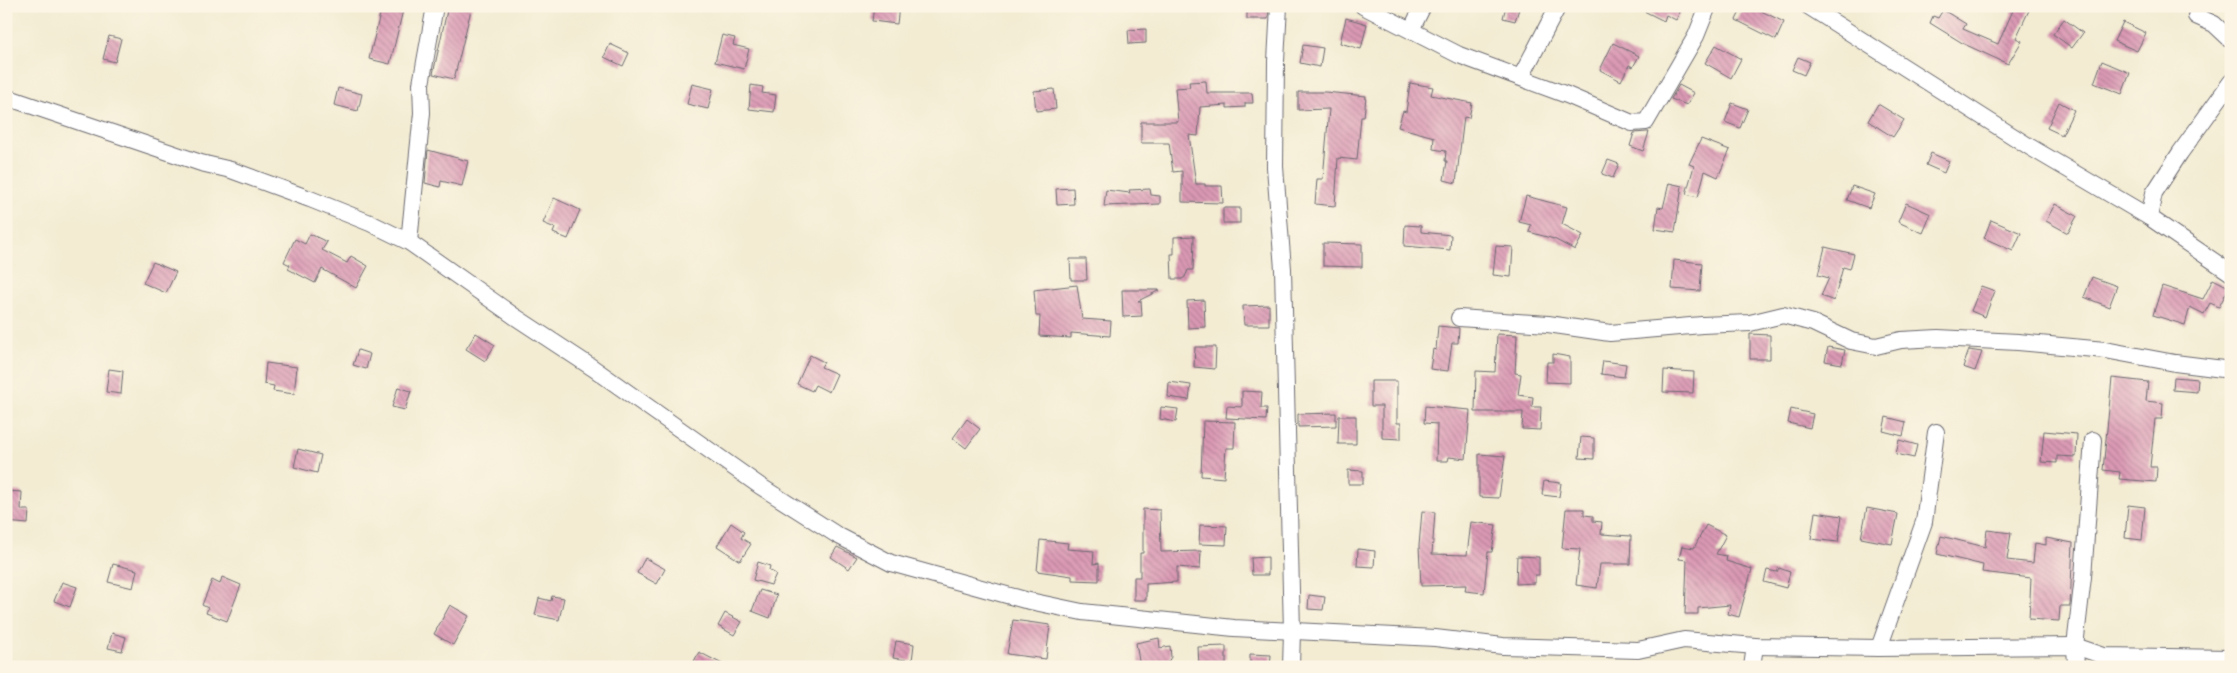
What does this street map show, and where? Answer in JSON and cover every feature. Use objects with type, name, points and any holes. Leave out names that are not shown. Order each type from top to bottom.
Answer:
[{"type":"street","points":[[409,242],[422,113],[421,84],[435,6]]},
{"type":"street","points":[[1279,6],[1276,61],[1275,167],[1285,299],[1292,631],[1291,667]]},
{"type":"street","points":[[1363,6],[1459,55],[1567,95],[1632,123],[1646,122],[1696,36],[1708,6]]},
{"type":"street","points":[[1412,30],[1423,6]]},
{"type":"street","points":[[1521,77],[1558,6]]},
{"type":"street","points":[[1808,6],[1949,97],[2149,217],[2231,272]]},
{"type":"street","points":[[2196,16],[2214,24],[2231,40]]},
{"type":"street","points":[[2149,217],[2154,193],[2231,82]]},
{"type":"street","points":[[6,97],[182,157],[232,170],[370,223],[409,242],[514,316],[593,368],[760,486],[837,535],[891,563],[1025,600],[1082,612],[1234,628],[1435,638],[1503,646],[1638,650],[1684,640],[1755,646],[1879,648],[2075,646],[2104,656],[2231,658]]},
{"type":"street","points":[[1459,318],[1548,324],[1610,333],[1702,324],[1750,323],[1784,315],[1813,323],[1851,341],[1876,346],[1901,340],[1938,338],[2018,342],[2105,350],[2175,363],[2231,370]]},
{"type":"street","points":[[1879,648],[1924,522],[1936,432]]},
{"type":"street","points":[[2076,667],[2075,646],[2083,577],[2093,440]]},
{"type":"street","points":[[1752,667],[1755,646]]},
{"type":"building","points":[[382,6],[404,6],[390,64],[369,59]]},
{"type":"building","points":[[448,6],[472,6],[454,79],[433,74]]},
{"type":"building","points":[[874,6],[899,6],[897,24],[872,21]]},
{"type":"building","points":[[1247,6],[1269,6],[1268,19],[1247,19]]},
{"type":"building","points":[[1506,6],[1520,6],[1515,21],[1503,18]]},
{"type":"building","points":[[1634,6],[1683,6],[1676,20],[1666,15],[1664,21]]},
{"type":"building","points":[[1743,6],[1763,6],[1761,11],[1784,22],[1776,40],[1736,20]]},
{"type":"building","points":[[2015,6],[2031,6],[2016,38],[2022,41],[2008,64],[1964,44],[1930,23],[1933,16],[1938,18],[1943,10],[1966,24],[1963,29],[1998,44]]},
{"type":"building","points":[[1346,18],[1367,24],[1361,49],[1340,43]]},
{"type":"building","points":[[2064,19],[2083,33],[2072,48],[2053,34]]},
{"type":"building","points":[[2123,22],[2146,33],[2137,51],[2114,41]]},
{"type":"building","points":[[1146,29],[1146,43],[1129,44],[1128,30]]},
{"type":"building","points":[[722,35],[735,38],[733,45],[749,49],[744,69],[715,62]]},
{"type":"building","points":[[109,36],[121,39],[115,62],[103,59]]},
{"type":"building","points":[[1613,43],[1639,56],[1633,67],[1629,65],[1621,81],[1600,70]]},
{"type":"building","points":[[610,44],[629,53],[623,66],[604,57]]},
{"type":"building","points":[[1303,45],[1323,48],[1320,67],[1300,63]]},
{"type":"building","points":[[1716,45],[1741,59],[1731,78],[1705,63]]},
{"type":"building","points":[[1798,57],[1810,62],[1804,75],[1792,70]]},
{"type":"building","points":[[2102,61],[2130,73],[2122,94],[2094,83]]},
{"type":"building","points":[[1206,81],[1207,93],[1252,93],[1253,103],[1245,103],[1245,107],[1227,108],[1227,105],[1200,107],[1198,136],[1189,135],[1196,184],[1222,186],[1223,203],[1182,202],[1182,171],[1173,172],[1169,143],[1141,143],[1141,122],[1178,122],[1175,88],[1190,87],[1189,82]]},
{"type":"building","points":[[1410,83],[1433,87],[1431,95],[1472,103],[1469,118],[1464,117],[1456,183],[1444,180],[1447,161],[1445,161],[1446,151],[1433,149],[1434,137],[1398,127],[1403,111],[1406,112]]},
{"type":"building","points":[[692,84],[713,89],[708,109],[687,104]]},
{"type":"building","points":[[751,85],[763,87],[762,93],[776,95],[774,112],[749,109]]},
{"type":"building","points":[[1679,85],[1694,93],[1687,105],[1671,99]]},
{"type":"building","points":[[338,88],[362,94],[358,111],[334,105]]},
{"type":"building","points":[[1054,89],[1056,109],[1036,111],[1034,91]]},
{"type":"building","points":[[1298,92],[1325,92],[1366,96],[1364,117],[1361,117],[1357,160],[1338,158],[1335,206],[1315,204],[1317,179],[1323,179],[1329,109],[1298,110]]},
{"type":"building","points":[[2059,102],[2074,110],[2062,135],[2047,128]]},
{"type":"building","points":[[1732,103],[1748,109],[1740,128],[1725,122]]},
{"type":"building","points":[[1878,104],[1904,120],[1893,137],[1868,121]]},
{"type":"building","points":[[1649,132],[1643,151],[1630,146],[1634,133]]},
{"type":"building","points":[[1701,139],[1730,150],[1718,177],[1705,171],[1698,197],[1686,194],[1694,166],[1689,164]]},
{"type":"building","points":[[428,150],[468,161],[462,186],[441,181],[440,187],[425,183]]},
{"type":"building","points":[[1931,153],[1949,161],[1944,173],[1926,165]]},
{"type":"building","points":[[1608,160],[1619,164],[1613,178],[1602,174]]},
{"type":"building","points":[[1669,183],[1682,186],[1675,232],[1655,229],[1658,207],[1663,208]]},
{"type":"building","points":[[1852,186],[1875,194],[1869,208],[1847,200]]},
{"type":"building","points":[[1073,188],[1074,204],[1057,205],[1056,189]]},
{"type":"building","points":[[1150,189],[1151,195],[1160,196],[1160,204],[1104,206],[1106,190],[1130,193],[1129,190]]},
{"type":"building","points":[[1526,196],[1567,207],[1562,224],[1583,235],[1575,250],[1554,239],[1529,232],[1531,225],[1519,222]]},
{"type":"building","points":[[554,198],[580,210],[568,239],[553,233],[555,228],[543,223]]},
{"type":"building","points":[[1906,203],[1931,214],[1923,233],[1898,222]]},
{"type":"building","points":[[2055,204],[2077,216],[2068,233],[2046,221]]},
{"type":"building","points":[[1223,208],[1240,208],[1240,223],[1223,223]]},
{"type":"building","points":[[1991,220],[2021,233],[2013,251],[1984,238]]},
{"type":"building","points":[[1405,225],[1421,226],[1421,232],[1451,235],[1450,250],[1404,246]]},
{"type":"building","points":[[310,234],[327,242],[322,250],[347,263],[351,256],[368,266],[356,288],[322,269],[315,283],[288,269],[290,265],[284,262],[295,239],[305,244]]},
{"type":"building","points":[[1194,236],[1193,270],[1188,270],[1182,279],[1172,279],[1171,254],[1174,254],[1174,237]]},
{"type":"building","points":[[1323,243],[1362,244],[1362,267],[1323,266]]},
{"type":"building","points":[[1496,246],[1513,247],[1511,277],[1493,275]]},
{"type":"building","points":[[1825,247],[1854,254],[1850,269],[1843,267],[1834,301],[1821,296],[1829,278],[1818,275]]},
{"type":"building","points":[[1070,259],[1086,259],[1087,280],[1071,280]]},
{"type":"building","points":[[1674,260],[1702,263],[1700,291],[1672,289]]},
{"type":"building","points":[[153,262],[176,272],[166,293],[143,283]]},
{"type":"building","points":[[2092,277],[2117,286],[2109,307],[2084,297]]},
{"type":"building","points":[[2213,279],[2229,287],[2219,307],[2210,303],[2204,314],[2190,307],[2185,325],[2153,315],[2162,286],[2203,299]]},
{"type":"building","points":[[1077,285],[1082,319],[1111,321],[1110,336],[1071,333],[1071,338],[1039,336],[1040,316],[1036,316],[1034,290]]},
{"type":"building","points":[[1981,286],[1995,291],[1985,317],[1971,311]]},
{"type":"building","points":[[1122,290],[1160,290],[1138,301],[1141,301],[1142,316],[1123,317]]},
{"type":"building","points":[[1204,300],[1205,327],[1188,328],[1187,301]]},
{"type":"building","points":[[1269,305],[1269,325],[1244,325],[1243,306]]},
{"type":"building","points":[[1438,326],[1459,328],[1458,343],[1452,343],[1448,371],[1430,369],[1433,349],[1436,350]]},
{"type":"building","points":[[476,333],[495,345],[485,361],[466,349]]},
{"type":"building","points":[[1497,334],[1517,335],[1515,373],[1521,374],[1518,395],[1533,397],[1532,407],[1541,407],[1540,430],[1522,429],[1523,412],[1475,412],[1476,371],[1495,372]]},
{"type":"building","points":[[1750,334],[1770,335],[1770,359],[1750,359]]},
{"type":"building","points":[[1195,347],[1216,347],[1215,369],[1194,367]]},
{"type":"building","points":[[1828,347],[1845,350],[1842,364],[1825,361]]},
{"type":"building","points":[[358,350],[370,354],[366,369],[353,365]]},
{"type":"building","points":[[1969,350],[1982,352],[1975,371],[1963,367]]},
{"type":"building","points":[[1553,354],[1570,357],[1570,383],[1546,382],[1547,362],[1553,362]]},
{"type":"building","points":[[810,355],[824,362],[821,367],[837,374],[829,392],[815,385],[812,391],[797,384]]},
{"type":"building","points":[[1603,361],[1626,364],[1624,377],[1601,374]]},
{"type":"building","points":[[266,363],[297,367],[294,394],[273,391],[274,386],[264,384]]},
{"type":"building","points":[[109,369],[123,371],[121,394],[106,392]]},
{"type":"building","points":[[1664,370],[1694,372],[1693,393],[1663,392]]},
{"type":"building","points":[[2174,377],[2198,379],[2197,392],[2173,390]]},
{"type":"building","points":[[2112,378],[2148,382],[2146,401],[2163,403],[2162,419],[2155,419],[2150,467],[2157,467],[2156,482],[2119,479],[2120,472],[2103,470]]},
{"type":"building","points":[[1371,381],[1397,381],[1397,423],[1401,423],[1401,439],[1382,438],[1382,406],[1371,406]]},
{"type":"building","points":[[1169,382],[1191,385],[1189,400],[1168,397]]},
{"type":"building","points":[[398,387],[411,391],[405,410],[392,407]]},
{"type":"building","points":[[1242,391],[1262,392],[1261,408],[1267,408],[1266,420],[1226,418],[1227,406],[1242,407]]},
{"type":"building","points":[[1425,406],[1470,410],[1466,459],[1449,457],[1448,461],[1436,461],[1437,424],[1424,423]]},
{"type":"building","points":[[1161,407],[1178,409],[1176,422],[1160,419]]},
{"type":"building","points":[[1791,409],[1813,414],[1810,428],[1788,423]]},
{"type":"building","points":[[1336,413],[1336,426],[1298,427],[1298,414]]},
{"type":"building","points":[[1339,416],[1356,416],[1356,444],[1338,444]]},
{"type":"building","points":[[1886,417],[1906,422],[1903,436],[1883,431]]},
{"type":"building","points":[[967,419],[980,429],[966,448],[953,438]]},
{"type":"building","points":[[1203,421],[1235,422],[1234,448],[1226,448],[1224,478],[1201,476]]},
{"type":"building","points":[[2044,431],[2077,434],[2076,457],[2057,456],[2057,463],[2041,462]]},
{"type":"building","points":[[1581,437],[1594,438],[1594,459],[1579,458]]},
{"type":"building","points":[[1899,440],[1917,445],[1914,458],[1896,454]]},
{"type":"building","points":[[298,449],[321,455],[317,473],[294,467]]},
{"type":"building","points":[[1479,454],[1505,456],[1499,498],[1479,497]]},
{"type":"building","points":[[1348,470],[1363,471],[1363,484],[1348,484]]},
{"type":"building","points":[[1544,481],[1561,483],[1559,497],[1542,495]]},
{"type":"building","points":[[6,491],[22,492],[21,510],[29,510],[28,524],[6,522]]},
{"type":"building","points":[[2128,505],[2145,507],[2142,540],[2125,538]]},
{"type":"building","points":[[1867,508],[1898,514],[1892,544],[1861,538]]},
{"type":"building","points":[[1143,509],[1160,510],[1161,552],[1201,551],[1200,569],[1177,567],[1177,582],[1146,584],[1146,600],[1134,600],[1134,577],[1140,577],[1140,553],[1143,553]]},
{"type":"building","points":[[1566,509],[1584,509],[1584,515],[1593,516],[1593,521],[1602,522],[1601,534],[1631,536],[1630,564],[1600,564],[1597,588],[1576,585],[1580,549],[1562,548]]},
{"type":"building","points":[[1422,511],[1435,512],[1432,554],[1467,555],[1471,522],[1496,525],[1492,552],[1488,552],[1484,593],[1465,591],[1466,585],[1421,586],[1419,546]]},
{"type":"building","points":[[1815,512],[1842,516],[1838,542],[1811,539]]},
{"type":"building","points":[[731,523],[744,532],[741,538],[751,544],[740,561],[717,546]]},
{"type":"building","points":[[1200,525],[1227,526],[1226,545],[1199,544]]},
{"type":"building","points":[[1706,525],[1726,535],[1716,554],[1727,556],[1726,561],[1752,569],[1739,617],[1728,614],[1730,605],[1698,608],[1698,614],[1685,614],[1687,560],[1679,559],[1682,546],[1694,548]]},
{"type":"building","points":[[1987,530],[2011,533],[2007,560],[2033,563],[2035,543],[2046,545],[2046,538],[2073,543],[2070,606],[2060,606],[2059,621],[2029,619],[2031,578],[1982,572],[1983,565],[1937,554],[1941,536],[1985,547]]},
{"type":"building","points":[[1040,540],[1068,543],[1067,549],[1094,551],[1093,564],[1099,563],[1099,581],[1072,580],[1072,576],[1037,571]]},
{"type":"building","points":[[837,547],[857,557],[849,569],[831,557]]},
{"type":"building","points":[[1358,549],[1375,551],[1374,567],[1357,566]]},
{"type":"building","points":[[1517,556],[1539,557],[1539,575],[1535,575],[1535,583],[1516,584]]},
{"type":"building","points":[[1268,557],[1268,575],[1252,575],[1251,558]]},
{"type":"building","points":[[645,558],[665,569],[657,584],[637,573]]},
{"type":"building","points":[[758,562],[770,566],[769,570],[776,574],[771,585],[753,580]]},
{"type":"building","points":[[113,564],[137,570],[133,588],[108,582]]},
{"type":"building","points":[[1779,568],[1790,572],[1786,588],[1764,582],[1767,570],[1777,572]]},
{"type":"building","points":[[222,577],[241,585],[227,621],[206,613],[208,608],[202,605],[212,580],[220,584]]},
{"type":"building","points":[[62,582],[77,587],[70,607],[54,601]]},
{"type":"building","points":[[760,590],[777,595],[770,618],[752,611]]},
{"type":"building","points":[[1309,595],[1325,597],[1323,610],[1308,609]]},
{"type":"building","points":[[552,596],[564,598],[559,620],[535,615],[539,598],[551,601]]},
{"type":"building","points":[[450,605],[469,616],[453,645],[434,634]]},
{"type":"building","points":[[725,613],[742,622],[734,635],[718,626]]},
{"type":"building","points":[[1013,620],[1050,625],[1046,659],[1007,654]]},
{"type":"building","points":[[112,633],[126,637],[122,651],[108,648]]},
{"type":"building","points":[[1159,638],[1160,648],[1170,646],[1171,657],[1165,667],[1140,667],[1136,643]]},
{"type":"building","points":[[896,641],[914,644],[912,661],[893,658]]},
{"type":"building","points":[[1226,646],[1226,665],[1199,666],[1198,647]]},
{"type":"building","points":[[699,652],[728,667],[691,667]]},
{"type":"building","points":[[1250,654],[1271,655],[1270,667],[1250,667]]}]
